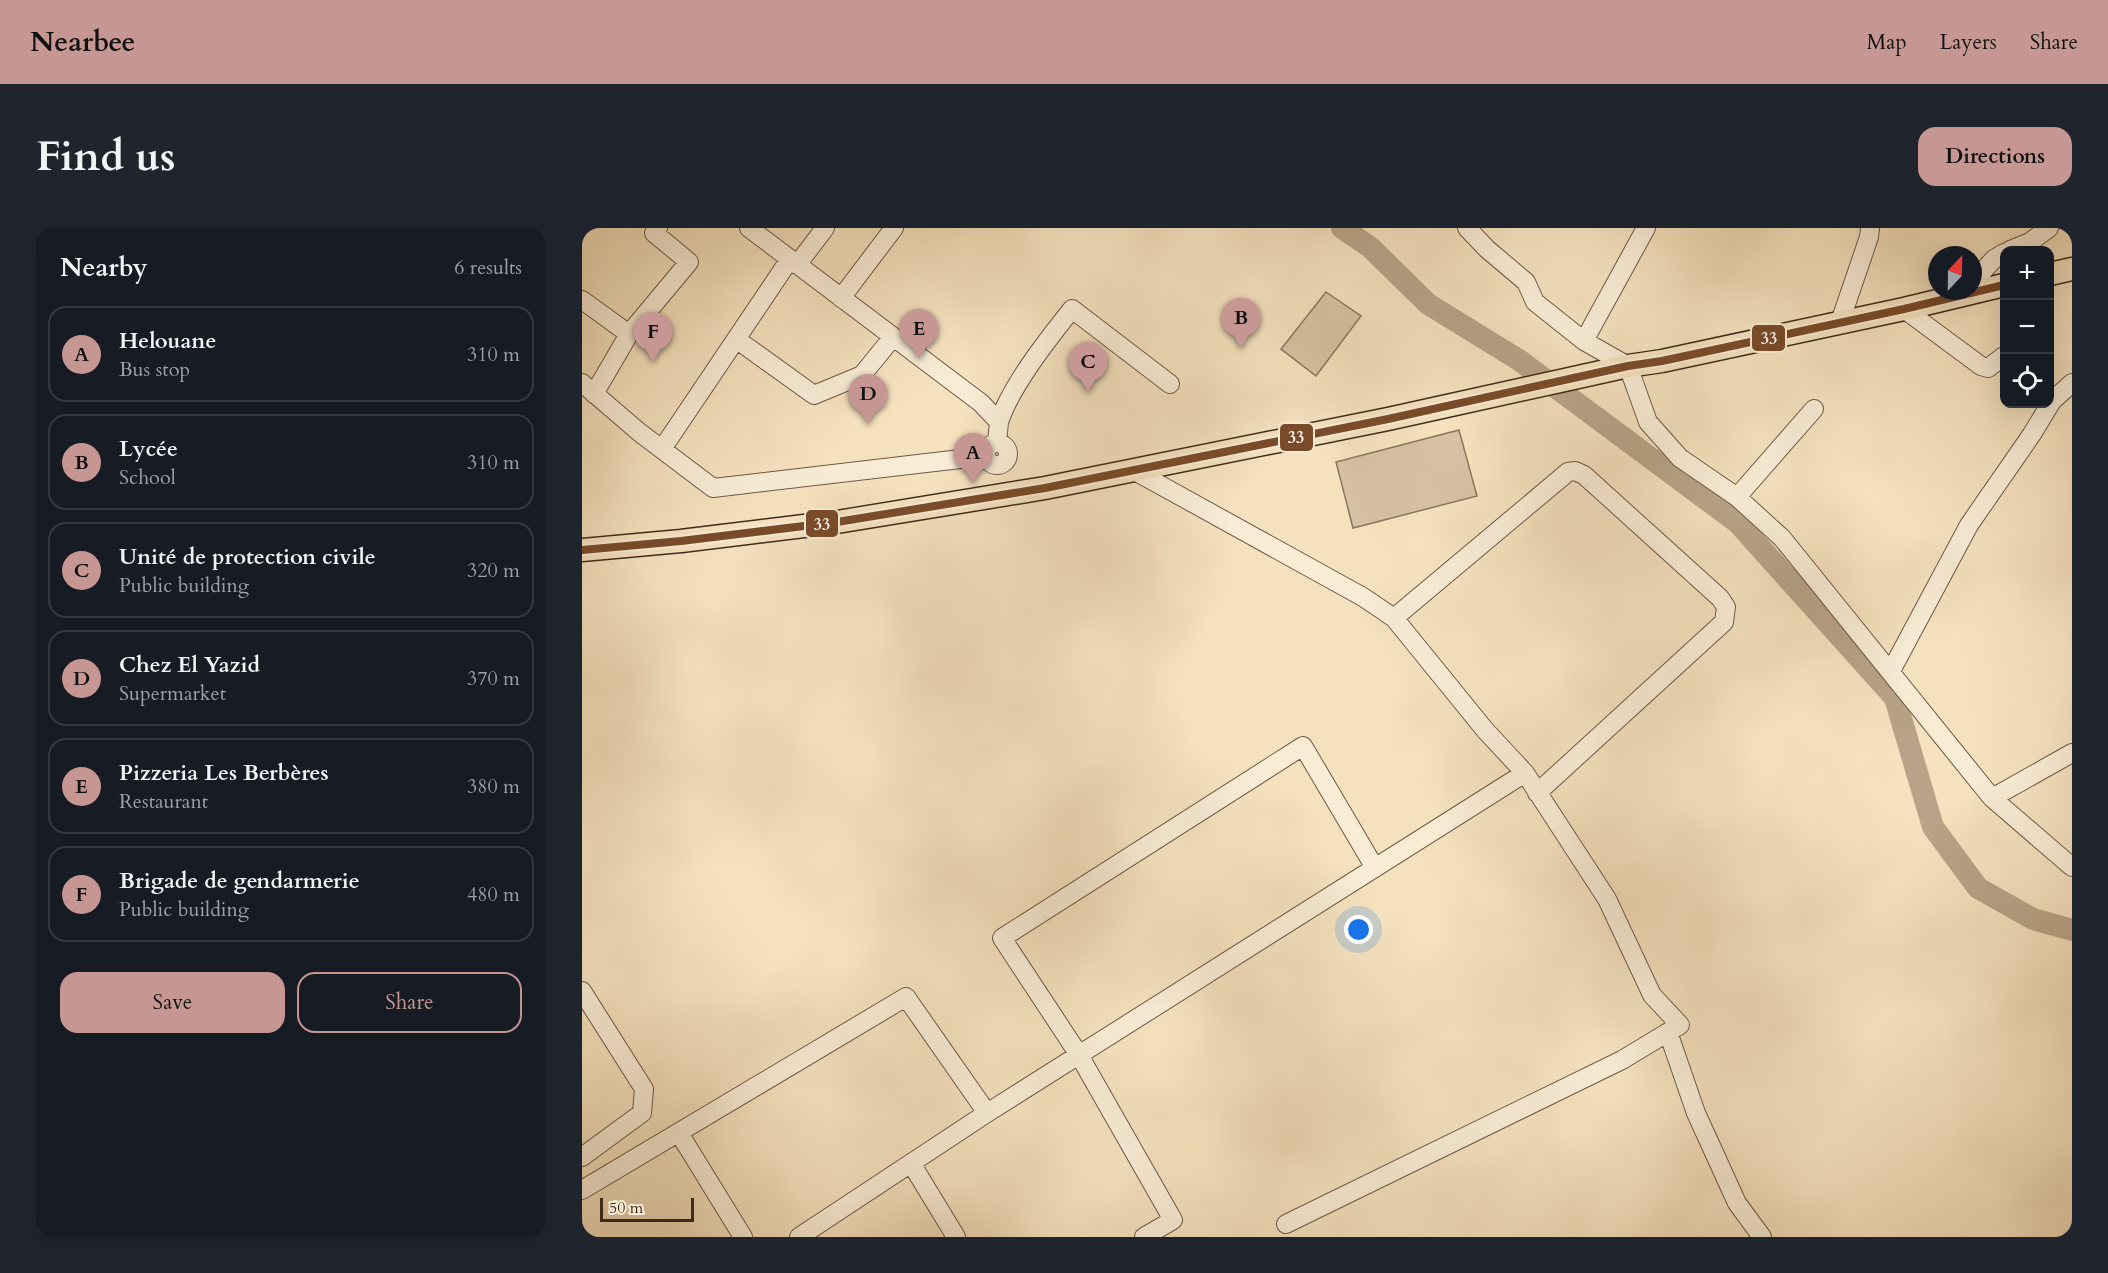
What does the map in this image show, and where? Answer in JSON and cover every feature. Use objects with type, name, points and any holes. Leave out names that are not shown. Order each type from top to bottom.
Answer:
[{"type":"main road","points":[[2054,273],[2072,269]]},
{"type":"main road","points":[[1982,287],[2000,285]]},
{"type":"main road","points":[[582,550],[681,541],[837,522],[1005,495],[1575,379],[1628,366],[1662,361],[1904,309],[1932,300]]},
{"type":"street","points":[[658,228],[654,234],[689,262],[588,388],[713,488],[994,455]]},
{"type":"street","points":[[749,228],[981,403],[999,422]]},
{"type":"street","points":[[662,449],[736,339],[794,262],[825,228]]},
{"type":"street","points":[[841,298],[894,228]]},
{"type":"street","points":[[1584,341],[1646,228]]},
{"type":"street","points":[[1840,322],[1870,228]]},
{"type":"street","points":[[2020,246],[2030,242],[2049,228]]},
{"type":"street","points":[[1477,231],[1487,249],[1526,282],[1535,302],[1584,341],[1628,366],[1648,422],[1680,458],[1737,497],[1782,538],[1992,798],[2072,867]]},
{"type":"street","points":[[1982,272],[2000,256]]},
{"type":"street","points":[[582,300],[629,334]]},
{"type":"street","points":[[1005,495],[994,455],[1003,409],[1047,340],[1072,309],[1170,384]]},
{"type":"street","points":[[1904,309],[1981,366],[1988,368],[2000,359]]},
{"type":"street","points":[[736,339],[814,395],[862,375],[893,337]]},
{"type":"street","points":[[1891,671],[1969,525],[2052,401],[2072,382]]},
{"type":"street","points":[[1737,497],[1814,409]]},
{"type":"street","points":[[1133,470],[1363,597],[1394,618],[1485,730],[1525,773],[1607,899],[1652,995],[1680,1025],[1622,1060],[1286,1224]]},
{"type":"street","points":[[1394,618],[1568,472],[1575,471],[1584,474],[1720,598],[1726,608],[1724,622],[1537,793]]},
{"type":"street","points":[[1144,1237],[1173,1220],[1079,1055],[1002,938],[1303,746],[1375,868]]},
{"type":"street","points":[[1992,798],[2072,753]]},
{"type":"street","points":[[799,1237],[987,1113],[1525,773]]},
{"type":"street","points":[[582,991],[644,1089],[642,1113],[582,1157]]},
{"type":"street","points":[[582,1190],[906,997],[987,1113]]},
{"type":"street","points":[[1668,1032],[1696,1113],[1737,1203],[1762,1237]]},
{"type":"street","points":[[679,1133],[743,1237]]},
{"type":"street","points":[[911,1163],[956,1237]]},
{"type":"shaded area","points":[[1326,292],[1361,316],[1316,376],[1281,349]]},
{"type":"shaded area","points":[[1459,430],[1477,496],[1353,528],[1336,462]]},
{"type":"waterway","points":[[1342,228],[1370,247],[1428,304],[1519,360],[1738,523],[1895,698],[1933,827],[1978,888],[2033,919],[2072,930]]},
{"type":"transit line","name":"33","points":[[582,550],[681,541],[837,522],[1045,488],[1388,419],[1904,309],[2000,286]]},
{"type":"place","name":"Lycée","points":[[1241,348]]},
{"type":"place","name":"Pizzeria Les Berbères","points":[[919,359]]},
{"type":"place","name":"Brigade de gendarmerie","points":[[653,362]]},
{"type":"place","name":"Unité de protection civile","points":[[1088,392]]},
{"type":"place","name":"Chez El Yazid","points":[[868,424]]},
{"type":"place","name":"Helouane","points":[[973,483]]}]
